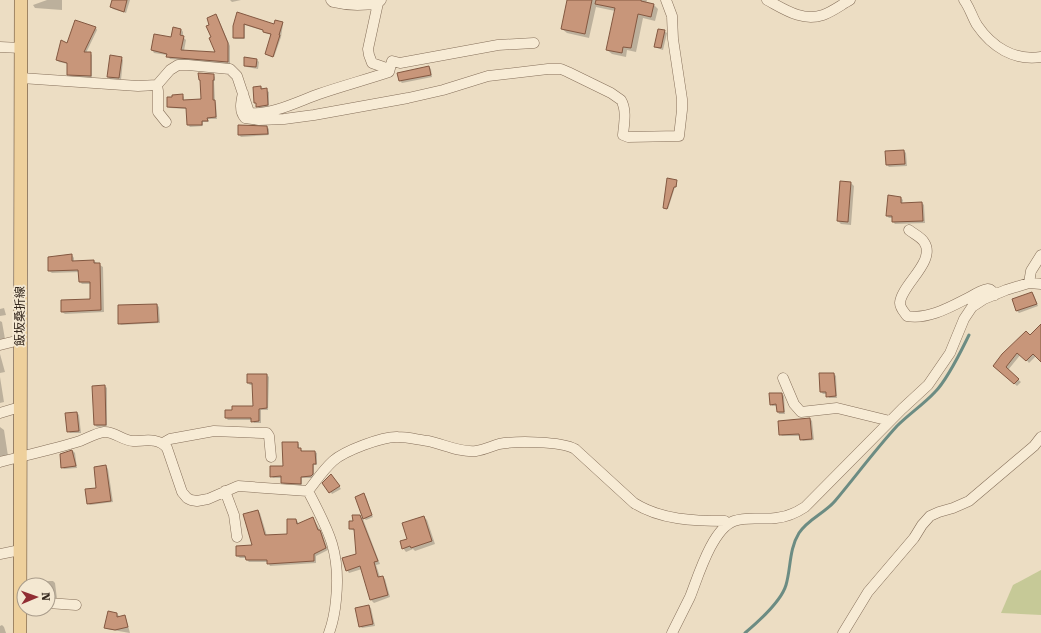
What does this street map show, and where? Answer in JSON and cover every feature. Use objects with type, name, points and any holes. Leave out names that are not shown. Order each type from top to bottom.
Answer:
[{"type":"main road","name":"飯坂桑折線","points":[[20,0],[21,577]]},
{"type":"main road","name":"飯坂桑折線","points":[[20,633],[21,617]]},
{"type":"street","points":[[331,0],[333,2],[347,5],[362,6],[379,2],[368,49],[372,62],[375,65],[389,69]]},
{"type":"street","points":[[243,94],[241,102],[242,112],[245,118],[259,120],[284,119],[408,98],[443,90],[488,76],[548,69],[561,70],[587,80],[621,100],[624,116],[623,135],[628,137],[679,136],[682,99],[673,39],[672,16],[666,0]]},
{"type":"street","points":[[767,0],[791,13],[809,16],[822,15],[850,0]]},
{"type":"street","points":[[964,0],[977,24],[993,44],[1003,50],[1024,58],[1041,57]]},
{"type":"street","points":[[21,78],[138,86],[156,85],[170,70],[178,65],[226,68],[237,76],[251,114],[262,113],[389,72],[392,61],[400,63],[498,45],[534,43]]},
{"type":"street","points":[[0,47],[21,48]]},
{"type":"street","points":[[156,85],[158,91],[158,112],[166,122]]},
{"type":"street","points":[[910,230],[925,242],[927,249],[926,258],[920,269],[901,296],[900,304],[902,310],[907,316],[919,316],[947,308],[988,289],[995,295]]},
{"type":"street","points":[[1029,283],[1031,271],[1041,255]]},
{"type":"street","points":[[672,633],[714,541],[728,524],[734,521],[750,518],[776,518],[796,513],[804,507],[928,385],[950,353],[964,319],[972,307],[995,295],[1029,283],[1041,284]]},
{"type":"street","points":[[0,345],[20,340]]},
{"type":"street","points":[[783,378],[794,404],[801,412],[837,408],[890,421]]},
{"type":"street","points":[[0,413],[20,407]]},
{"type":"street","points":[[163,443],[170,439],[214,431],[266,433],[269,436],[271,457]]},
{"type":"street","points":[[0,462],[80,441],[103,432],[114,434],[130,441],[158,441],[163,443],[167,448],[182,492],[191,500],[208,499],[238,486],[308,491]]},
{"type":"street","points":[[308,491],[321,473],[334,460],[344,453],[392,437],[429,442],[468,451],[477,451],[501,444],[557,444],[568,445],[574,449],[634,503],[644,509],[660,515],[672,517],[702,521],[725,521]]},
{"type":"street","points":[[843,633],[868,592],[914,538],[930,516],[969,501],[1034,446],[1040,439]]},
{"type":"street","points":[[225,491],[234,515],[237,537]]},
{"type":"street","points":[[308,491],[326,526],[335,549],[338,583],[333,623],[329,633]]},
{"type":"street","points":[[0,554],[20,550]]},
{"type":"street","points":[[56,604],[76,605]]},
{"type":"green space","points":[[1041,570],[1041,615],[1001,613],[1013,585]]},
{"type":"building","points":[[112,0],[127,0],[124,12],[110,7]]},
{"type":"building","points":[[567,0],[592,0],[585,34],[561,29]]},
{"type":"building","points":[[596,0],[641,0],[654,4],[651,17],[638,14],[631,48],[623,47],[622,53],[606,50],[615,8],[595,4]]},
{"type":"building","points":[[237,12],[274,24],[275,20],[283,22],[273,57],[265,54],[271,34],[263,32],[263,30],[244,24],[244,38],[233,38],[233,26]]},
{"type":"building","points":[[216,14],[228,43],[228,62],[166,57],[167,54],[151,50],[154,34],[171,37],[173,27],[181,29],[180,35],[184,36],[181,50],[215,52],[206,26],[209,25],[207,18]]},
{"type":"building","points":[[75,20],[96,27],[84,52],[91,52],[91,76],[67,75],[67,63],[56,60],[61,40],[67,43]]},
{"type":"building","points":[[658,29],[665,30],[661,48],[654,47]]},
{"type":"building","points":[[110,55],[122,57],[119,78],[107,77]]},
{"type":"building","points":[[244,57],[257,59],[256,67],[244,66]]},
{"type":"building","points":[[429,66],[431,75],[399,81],[397,73]]},
{"type":"building","points":[[198,73],[214,74],[213,100],[215,100],[216,117],[207,118],[208,121],[202,121],[202,125],[187,125],[186,108],[167,107],[167,97],[183,94],[183,100],[201,99]]},
{"type":"building","points":[[261,86],[261,89],[267,88],[268,105],[256,107],[256,103],[254,103],[253,87]]},
{"type":"building","points":[[238,125],[267,126],[268,134],[238,135]]},
{"type":"building","points":[[904,150],[905,164],[886,165],[885,151]]},
{"type":"building","points":[[667,178],[677,180],[676,187],[674,187],[667,209],[663,208]]},
{"type":"building","points":[[840,181],[851,182],[848,222],[837,221]]},
{"type":"building","points":[[888,195],[901,197],[901,203],[922,202],[923,221],[892,222],[892,216],[886,216]]},
{"type":"building","points":[[72,254],[72,261],[94,260],[94,263],[100,263],[101,310],[61,312],[61,300],[90,299],[90,282],[79,282],[78,270],[48,271],[48,257]]},
{"type":"building","points":[[1032,292],[1037,304],[1016,311],[1012,299]]},
{"type":"building","points":[[157,304],[158,322],[118,324],[118,305]]},
{"type":"building","points":[[1041,324],[1041,362],[1033,354],[1026,361],[1017,353],[1006,367],[1019,379],[1014,384],[993,366],[1002,354],[1026,331],[1030,335]]},
{"type":"building","points":[[819,373],[834,373],[836,396],[826,397],[826,392],[820,392]]},
{"type":"building","points":[[247,374],[267,374],[267,408],[259,409],[259,421],[251,422],[251,418],[225,418],[225,410],[232,410],[232,406],[253,406],[252,383],[247,383]]},
{"type":"building","points":[[105,385],[106,425],[94,425],[92,386]]},
{"type":"building","points":[[769,393],[782,393],[784,412],[777,412],[776,404],[770,405]]},
{"type":"building","points":[[77,412],[79,431],[67,432],[65,413]]},
{"type":"building","points":[[810,418],[812,439],[800,440],[799,434],[779,435],[778,421]]},
{"type":"building","points":[[282,442],[298,442],[298,448],[301,448],[301,451],[315,451],[316,464],[313,464],[313,474],[311,476],[301,477],[301,484],[281,483],[281,476],[270,477],[270,466],[283,466]]},
{"type":"building","points":[[72,450],[76,466],[61,468],[60,454]]},
{"type":"building","points":[[106,465],[111,501],[87,504],[85,489],[96,488],[94,467]]},
{"type":"building","points":[[331,474],[340,486],[329,493],[322,483]]},
{"type":"building","points":[[364,493],[372,515],[363,519],[355,497]]},
{"type":"building","points":[[258,510],[265,535],[287,534],[287,519],[296,519],[297,524],[313,517],[318,530],[320,530],[326,548],[314,554],[314,561],[267,564],[267,560],[246,560],[245,556],[236,556],[236,546],[252,545],[243,514]]},
{"type":"building","points":[[352,515],[360,515],[378,561],[374,562],[378,577],[383,576],[388,595],[370,600],[360,566],[346,571],[342,558],[356,554],[354,529],[349,529],[349,521],[353,521]]},
{"type":"building","points":[[424,516],[432,541],[411,548],[410,546],[402,549],[400,541],[407,539],[402,523]]},
{"type":"building","points":[[369,605],[373,624],[359,627],[355,608]]},
{"type":"building","points":[[108,611],[117,613],[117,617],[125,615],[128,627],[115,630],[104,628]]},
{"type":"waterway","points":[[745,633],[774,605],[783,591],[788,579],[793,545],[799,533],[807,524],[831,505],[843,492],[897,426],[935,392],[945,380],[954,365],[969,335]]}]
